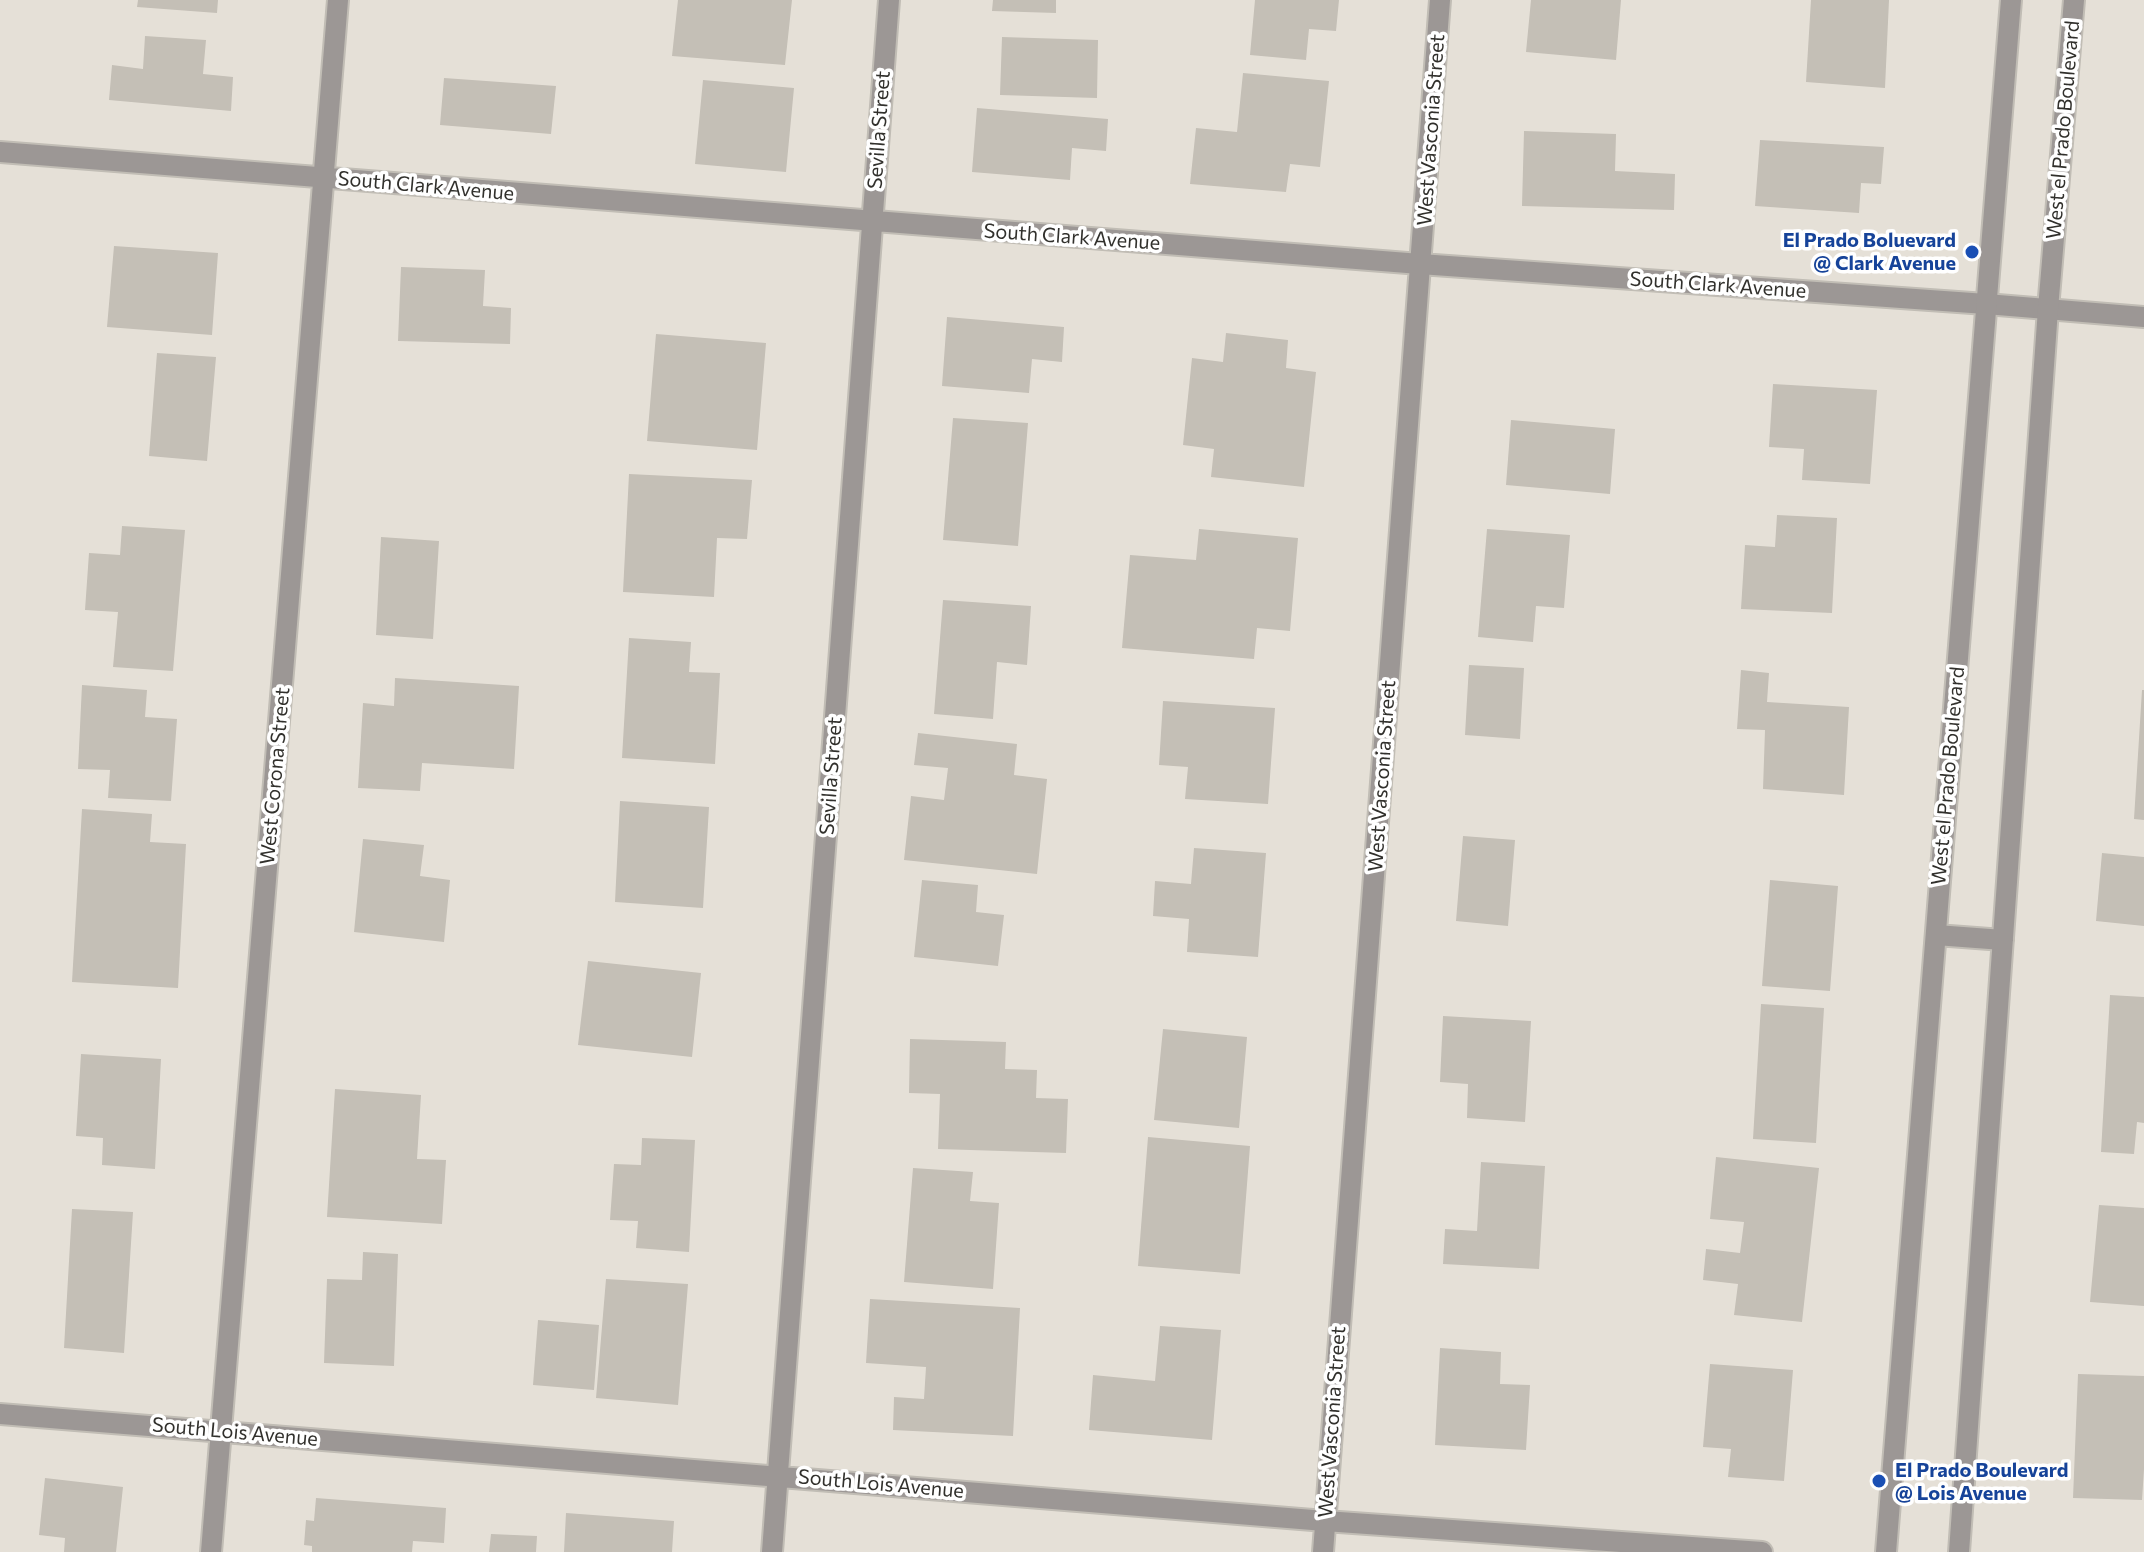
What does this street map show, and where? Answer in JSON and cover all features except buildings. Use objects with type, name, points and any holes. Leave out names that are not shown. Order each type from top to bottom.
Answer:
[{"type":"street","name":"West Corona Street","points":[[211,1552],[338,0]]},
{"type":"street","name":"Sevilla Street","points":[[772,1552],[889,0]]},
{"type":"street","name":"West Vasconia Street","points":[[1323,1552],[1440,0]]},
{"type":"street","name":"West el Prado Boulevard","points":[[1886,1552],[2011,0]]},
{"type":"street","name":"West el Prado Boulevard","points":[[1959,1552],[2048,309],[2074,0]]},
{"type":"street","name":"South Clark Avenue","points":[[0,152],[1420,264],[2144,317]]},
{"type":"street","points":[[1936,935],[2003,940]]},
{"type":"street","name":"South Lois Avenue","points":[[0,1414],[1325,1521],[1762,1552]]},
{"type":"place","name":"El Prado Boluevard @ Clark Avenue","points":[[1972,252]]},
{"type":"place","name":"El Prado Boulevard @ Lois Avenue","points":[[1879,1481]]}]
